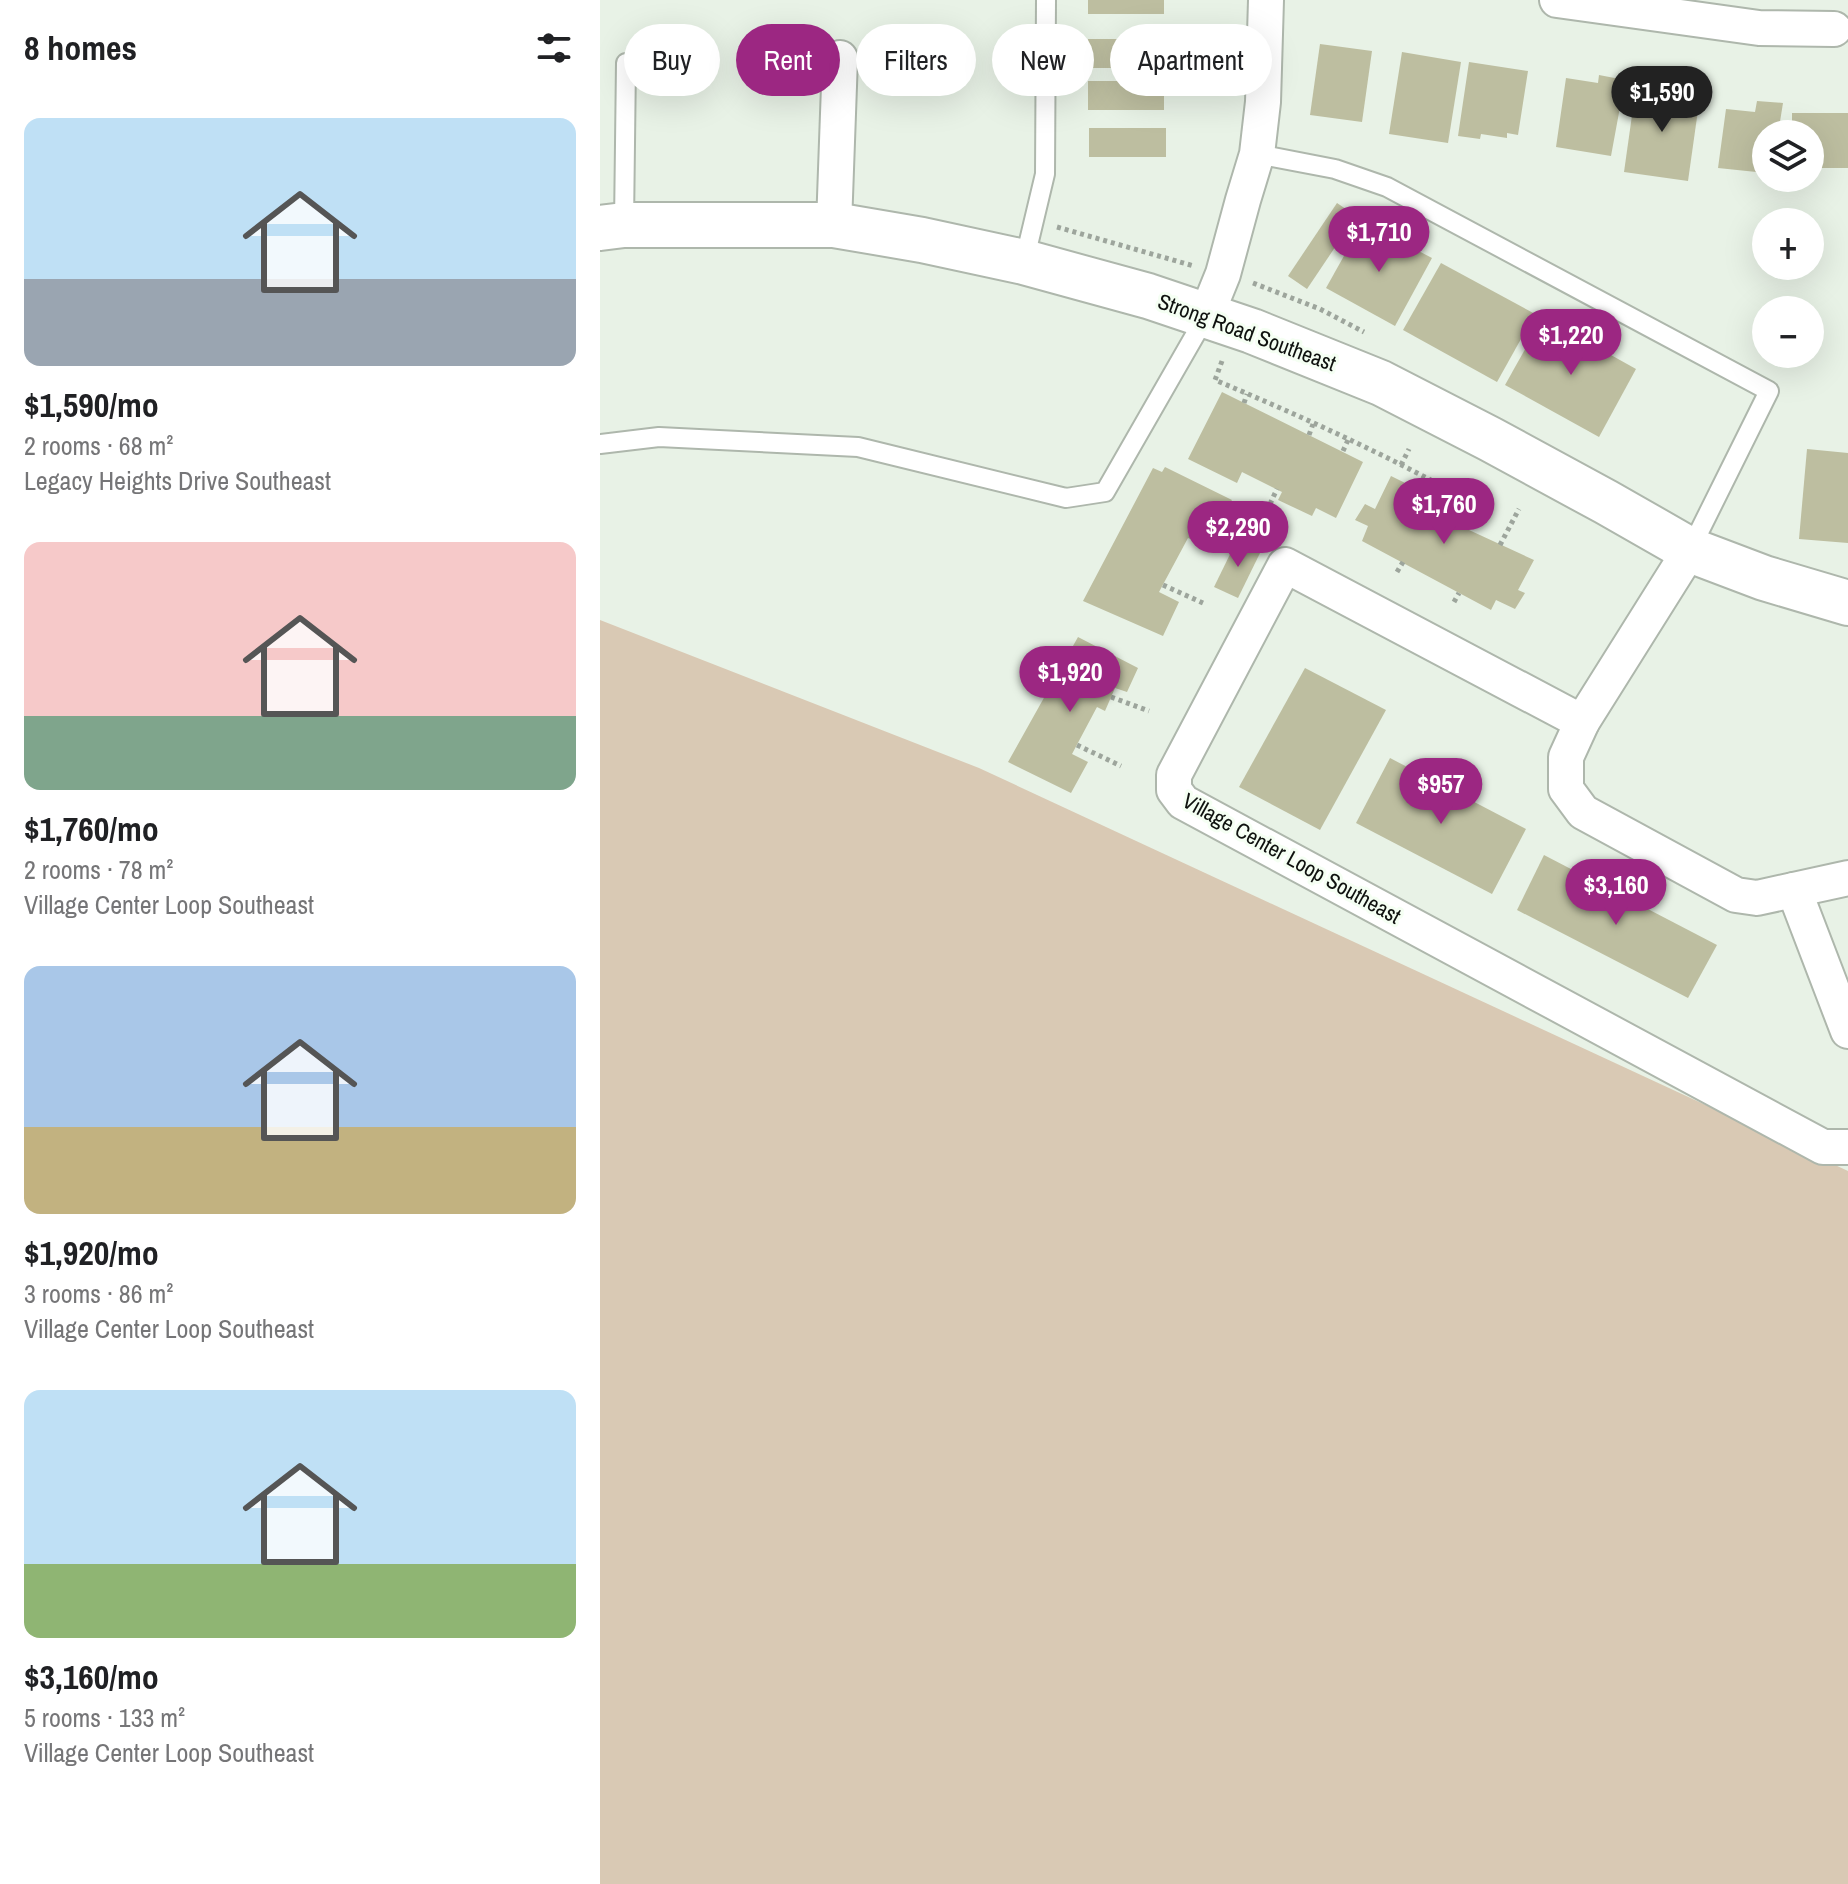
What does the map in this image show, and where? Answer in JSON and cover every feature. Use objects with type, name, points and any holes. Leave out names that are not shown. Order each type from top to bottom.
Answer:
[{"type":"street","points":[[1206,316],[1223,274],[1257,154],[1263,102],[1266,0]]},
{"type":"street","points":[[1557,0],[1650,6],[1759,28],[1841,24]]},
{"type":"street","points":[[834,225],[839,96]]},
{"type":"street","name":"Strong Road Southeast","points":[[612,227],[834,225],[1024,262],[1148,296],[1289,345],[1381,383],[1503,446],[1690,550],[1764,578],[1848,603]]},
{"type":"street","points":[[1690,550],[1582,722],[1566,757],[1566,789],[1583,812],[1736,895],[1757,898],[1848,878]]},
{"type":"street","name":"Village Center Loop Southeast","points":[[1582,722],[1285,565],[1174,775],[1174,790],[1183,802],[1823,1147],[1848,1147]]},
{"type":"street","points":[[1794,890],[1848,1031]]},
{"type":"lane","points":[[1024,262],[1045,174],[1046,0]]},
{"type":"lane","points":[[612,227],[624,86]]},
{"type":"lane","points":[[1257,154],[1335,169],[1387,187],[1769,391],[1690,550]]},
{"type":"lane","points":[[600,444],[659,437],[858,447],[1066,498],[1105,492],[1206,316]]},
{"type":"path","points":[[1053,225],[1196,267]]},
{"type":"path","points":[[1222,361],[1215,380],[1453,492],[1446,503]]},
{"type":"path","points":[[1244,403],[1247,394]]},
{"type":"path","points":[[1282,421],[1286,411]]},
{"type":"path","points":[[1309,435],[1313,424]]},
{"type":"path","points":[[1343,451],[1348,440]]},
{"type":"path","points":[[1401,465],[1409,449]]},
{"type":"path","points":[[1270,504],[1277,489]]},
{"type":"path","points":[[1500,545],[1519,509]]},
{"type":"path","points":[[1209,539],[1231,548]]},
{"type":"path","points":[[1397,572],[1403,562]]},
{"type":"path","points":[[1163,585],[1203,603]]},
{"type":"path","points":[[1454,602],[1459,593]]},
{"type":"path","points":[[1111,697],[1149,711]]},
{"type":"path","points":[[1077,745],[1121,766]]},
{"type":"shaded area","points":[[600,620],[979,768],[1848,1171],[1848,1884],[600,1884]]},
{"type":"building","points":[[1088,0],[1164,0],[1164,14],[1088,14]]},
{"type":"building","points":[[1094,39],[1110,39],[1110,68],[1094,68]]},
{"type":"building","points":[[1320,44],[1372,51],[1362,122],[1310,115]]},
{"type":"building","points":[[1402,52],[1461,62],[1448,143],[1389,134]]},
{"type":"building","points":[[1469,62],[1528,71],[1518,135],[1507,133],[1507,138],[1481,134],[1480,139],[1458,136]]},
{"type":"building","points":[[1599,75],[1625,80],[1611,156],[1556,147],[1566,78],[1598,83]]},
{"type":"building","points":[[1094,81],[1110,81],[1110,96],[1164,96],[1164,110],[1088,110],[1088,96],[1094,96]]},
{"type":"building","points":[[1636,87],[1700,96],[1688,181],[1624,172]]},
{"type":"building","points":[[1757,101],[1783,103],[1780,120],[1752,120],[1752,172],[1718,168],[1726,109],[1755,112]]},
{"type":"building","points":[[1792,113],[1848,113],[1848,168],[1824,168],[1824,120],[1792,120]]},
{"type":"building","points":[[1089,128],[1166,128],[1166,157],[1089,157]]},
{"type":"building","points":[[1337,203],[1356,216],[1307,289],[1288,276]]},
{"type":"building","points":[[1363,222],[1432,258],[1395,326],[1326,288]]},
{"type":"building","points":[[1441,263],[1535,314],[1497,382],[1403,330]]},
{"type":"building","points":[[1543,317],[1636,369],[1599,437],[1505,385]]},
{"type":"building","points":[[1222,392],[1363,462],[1336,518],[1316,508],[1312,516],[1278,500],[1282,492],[1242,472],[1237,483],[1188,459]]},
{"type":"building","points":[[1807,449],[1848,453],[1848,543],[1799,539]]},
{"type":"building","points":[[1165,467],[1232,500],[1205,546],[1188,538],[1159,592],[1179,602],[1163,636],[1083,601],[1153,468],[1162,472]]},
{"type":"building","points":[[1391,476],[1476,518],[1469,530],[1534,560],[1518,590],[1525,593],[1515,609],[1496,600],[1491,610],[1362,541],[1368,526],[1355,520],[1365,504],[1375,509]]},
{"type":"building","points":[[1237,540],[1261,551],[1238,598],[1214,587]]},
{"type":"building","points":[[1078,637],[1138,668],[1127,692],[1115,688],[1105,711],[1097,707],[1072,754],[1088,762],[1071,793],[1008,762]]},
{"type":"building","points":[[1305,668],[1386,710],[1320,830],[1239,787]]},
{"type":"building","points":[[1390,758],[1526,829],[1492,894],[1356,823]]},
{"type":"building","points":[[1544,855],[1717,945],[1688,998],[1517,910]]}]
